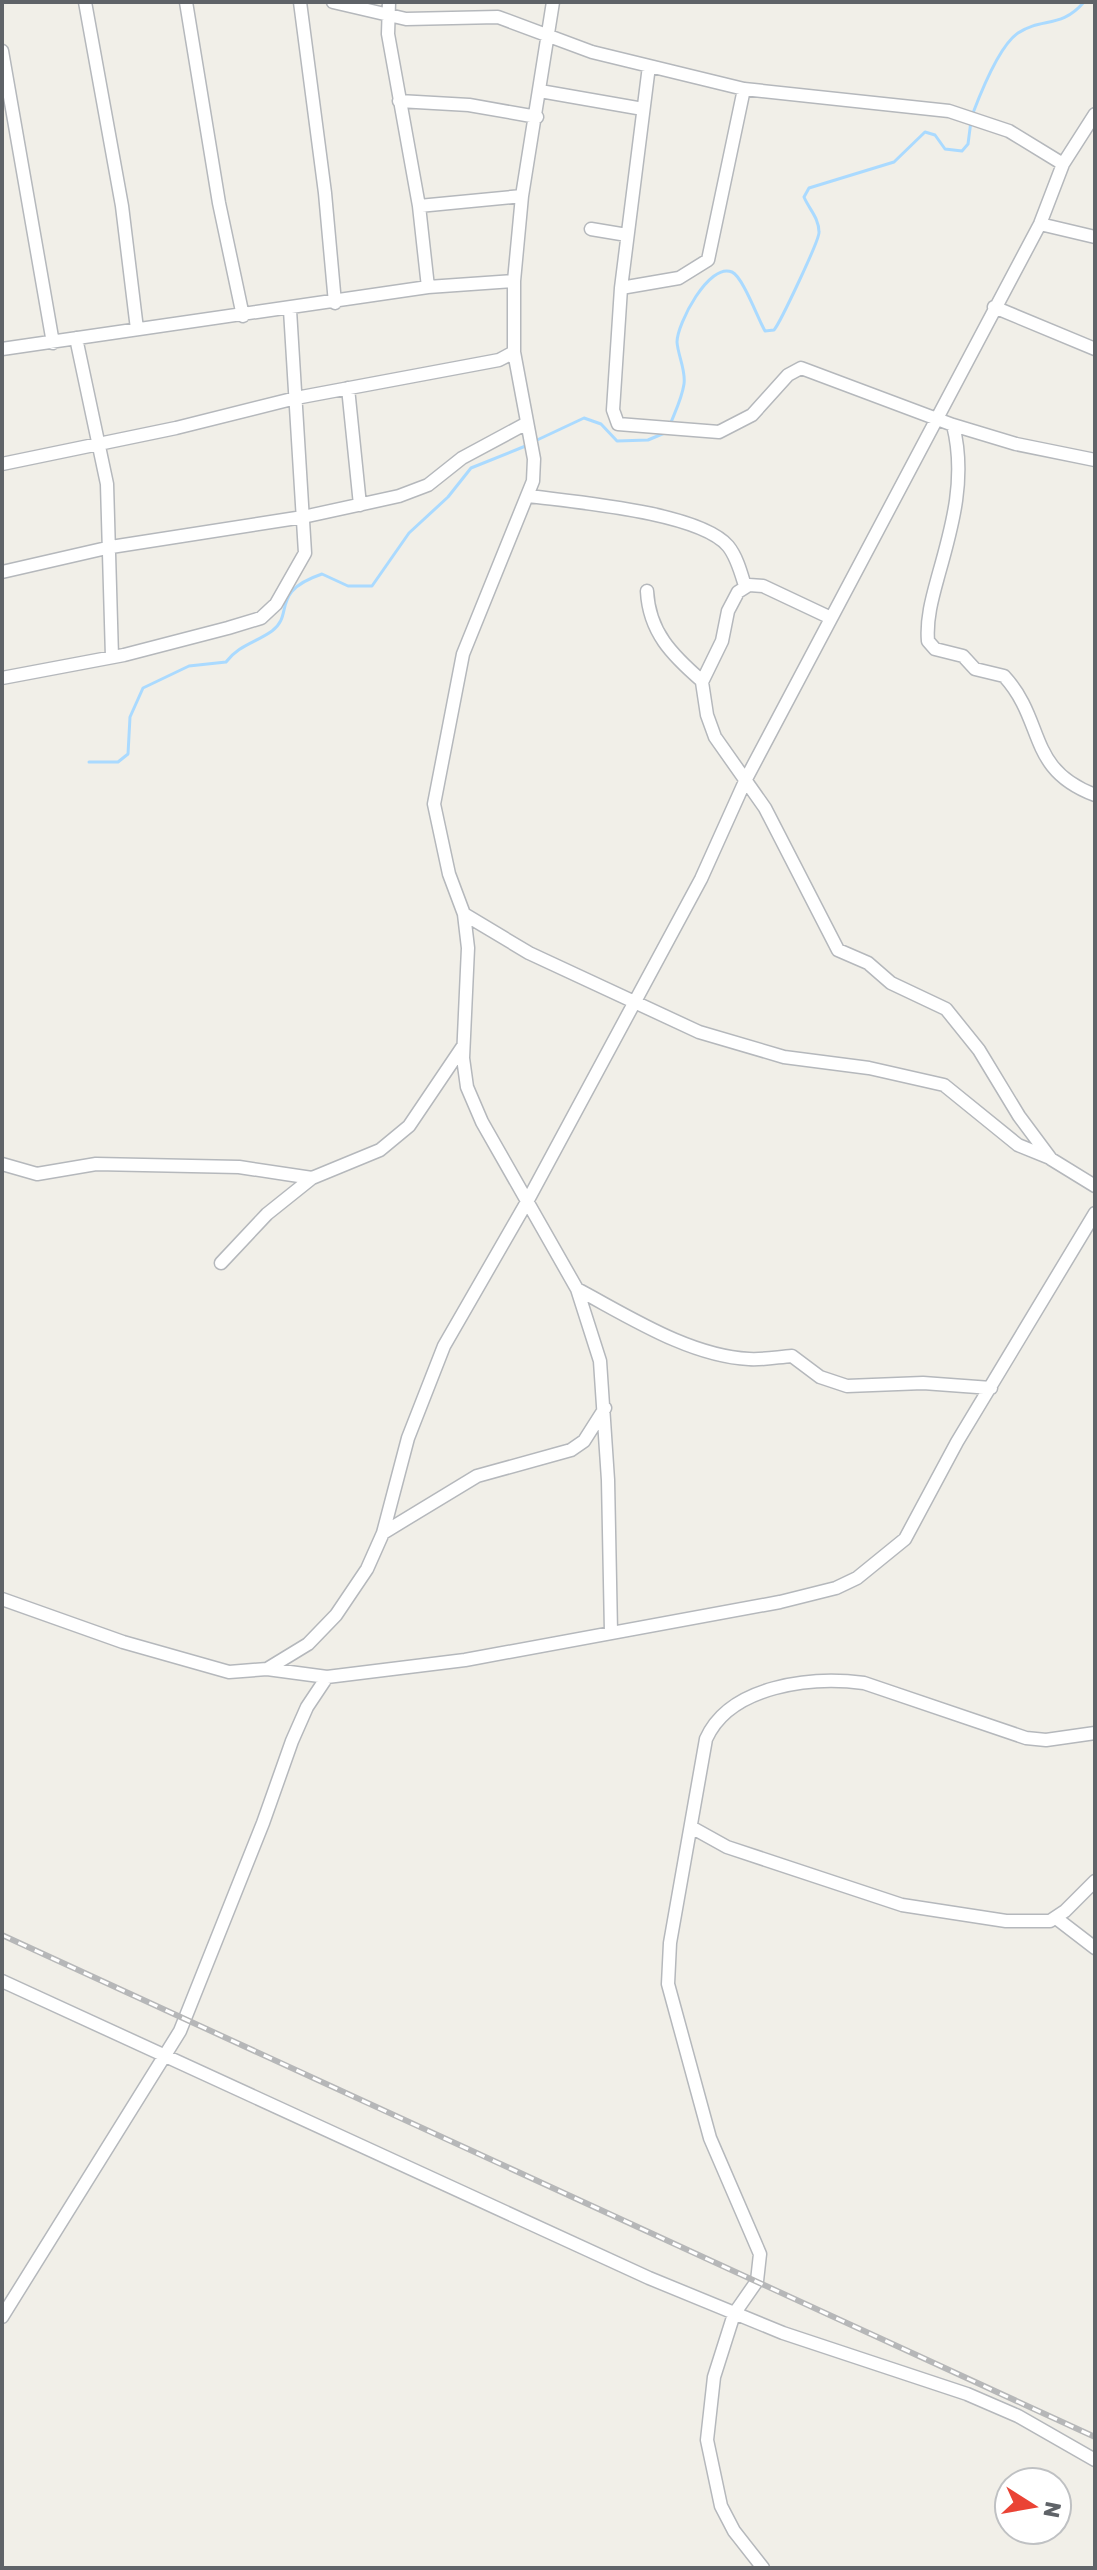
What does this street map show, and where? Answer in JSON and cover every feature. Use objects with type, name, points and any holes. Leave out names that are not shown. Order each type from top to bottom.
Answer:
[{"type":"street","points":[[85,2],[122,206],[137,329]]},
{"type":"street","points":[[186,2],[219,203],[243,316]]},
{"type":"street","points":[[300,2],[325,193],[335,303]]},
{"type":"street","points":[[333,2],[387,16],[419,19],[498,17],[548,39],[744,89],[949,111],[1009,131],[1063,164]]},
{"type":"street","points":[[389,2],[387,16],[419,206],[428,287]]},
{"type":"street","points":[[553,2],[522,196],[514,281],[514,352],[535,467],[529,496],[463,654],[435,791],[439,833],[464,914],[469,969],[464,1070],[472,1101],[577,1289],[600,1361],[605,1408],[611,1632]]},
{"type":"street","points":[[2,51],[7,118],[53,343]]},
{"type":"street","points":[[649,66],[621,288],[613,410],[620,425],[719,432],[752,415],[788,375],[801,368],[953,425],[1016,444],[1095,460]]},
{"type":"street","points":[[621,288],[679,278],[708,260],[744,89]]},
{"type":"street","points":[[540,91],[643,109]]},
{"type":"street","points":[[399,101],[469,105],[537,117]]},
{"type":"street","points":[[267,1669],[308,1644],[336,1615],[367,1569],[383,1533],[408,1438],[444,1346],[528,1200],[701,879],[746,779],[1040,224],[1063,164],[1095,114]]},
{"type":"street","points":[[419,206],[522,196]]},
{"type":"street","points":[[1040,224],[1095,237]]},
{"type":"street","points":[[591,229],[627,235]]},
{"type":"street","points":[[2,349],[290,310],[428,287],[514,281]]},
{"type":"street","points":[[994,307],[1095,349]]},
{"type":"street","points":[[2,678],[112,657],[228,628],[266,614],[276,604],[304,559],[290,310]]},
{"type":"street","points":[[76,338],[100,444],[111,547],[112,657]]},
{"type":"street","points":[[2,464],[296,398],[486,363],[514,352]]},
{"type":"street","points":[[348,388],[360,505]]},
{"type":"street","points":[[2,572],[111,547],[360,505],[428,485],[462,458],[527,423]]},
{"type":"street","points":[[953,425],[959,450],[957,493],[931,606],[928,641],[935,649],[963,656],[975,669],[1004,676],[1022,703],[1048,765],[1064,779],[1095,795]]},
{"type":"street","points":[[529,496],[635,510],[701,530],[731,550],[745,586]]},
{"type":"street","points":[[745,586],[763,586],[831,618]]},
{"type":"street","points":[[745,586],[731,604],[722,641],[702,681],[702,696],[715,737],[781,835],[835,947],[868,963],[891,983],[946,1009],[979,1050],[1019,1116],[1051,1159]]},
{"type":"street","points":[[647,591],[649,615],[657,633],[673,655],[702,681]]},
{"type":"street","points":[[464,914],[529,953],[699,1032],[755,1051],[891,1072],[944,1085],[1018,1145],[1051,1159],[1095,1186]]},
{"type":"street","points":[[221,1263],[267,1214],[312,1178],[380,1150],[393,1140],[423,1108],[464,1046]]},
{"type":"street","points":[[2,1164],[37,1174],[96,1164],[239,1167],[312,1178]]},
{"type":"street","points":[[2,1599],[229,1672],[267,1669],[327,1677],[465,1660],[780,1602],[836,1588],[857,1578],[905,1539],[957,1442],[1095,1213]]},
{"type":"street","points":[[577,1289],[640,1322],[715,1353],[748,1359],[792,1356],[820,1377],[847,1386],[923,1383],[991,1388]]},
{"type":"street","points":[[383,1533],[477,1476],[571,1450],[584,1441],[605,1408]]},
{"type":"street","points":[[2,1612],[15,1604]]},
{"type":"street","points":[[2,2317],[180,2031],[292,1741],[307,1707],[327,1677]]},
{"type":"street","points":[[763,2568],[734,2531],[721,2506],[707,2440],[714,2377],[734,2314],[757,2281],[760,2254],[710,2138],[668,1984],[670,1943],[709,1730],[737,1705],[784,1686],[836,1681],[864,1683],[1026,1738],[1046,1740],[1095,1733]]},
{"type":"street","points":[[691,1827],[727,1847],[902,1905],[1006,1921],[1037,1923],[1056,1918],[1095,1881]]},
{"type":"street","points":[[1056,1918],[1095,1948]]},
{"type":"street","points":[[2,1981],[166,2054],[359,2147],[734,2314],[967,2394],[1018,2416],[1095,2460]]},
{"type":"waterway","points":[[973,113],[991,70],[1011,39],[1027,28],[1067,16],[1084,2]]},
{"type":"waterway","points":[[670,425],[684,384],[678,333],[688,309],[704,285],[723,271],[732,272],[745,290],[765,331],[774,330],[818,238],[817,222],[804,197],[809,188],[894,162],[925,132],[935,135],[945,149],[962,151],[968,144],[971,121]]},
{"type":"waterway","points":[[535,441],[584,418],[601,424],[617,441],[648,440],[667,432]]},
{"type":"waterway","points":[[89,762],[118,762],[128,754],[130,717],[143,688],[189,666],[226,662],[279,624],[289,595],[306,581],[322,574],[348,586],[372,586],[409,533],[448,497],[471,468],[528,445]]},
{"type":"railway","points":[[2,1935],[1095,2437]]}]
